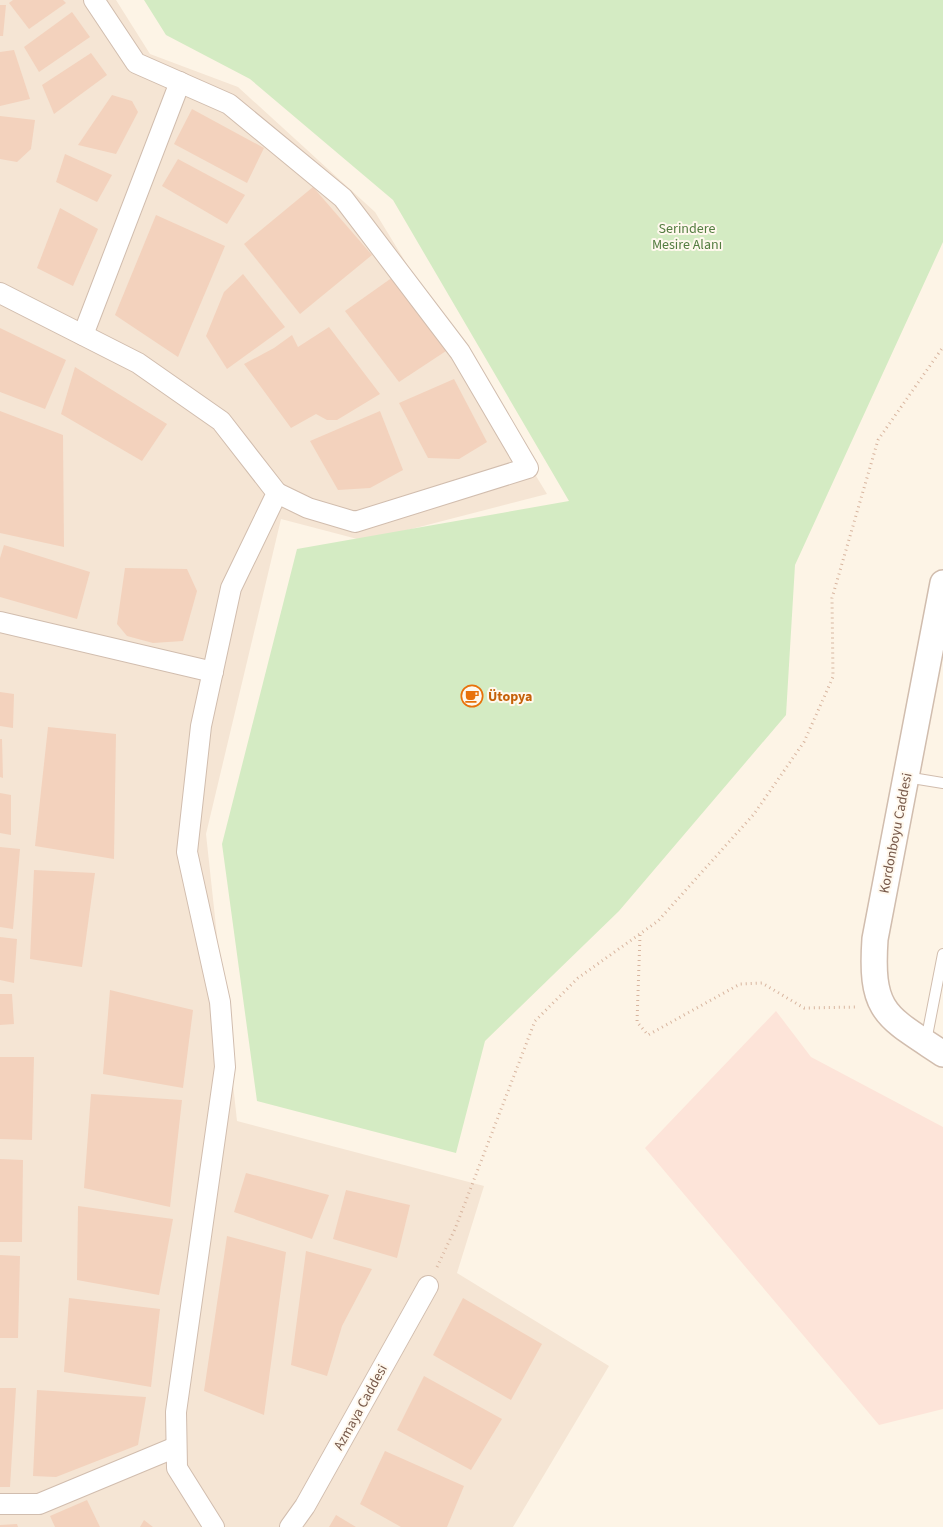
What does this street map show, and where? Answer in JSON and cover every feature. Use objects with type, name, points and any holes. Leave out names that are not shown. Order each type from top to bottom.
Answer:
[{"type":"street","points":[[0,293],[138,364],[221,421],[276,493],[308,508],[355,522],[528,468],[460,352],[343,198],[229,104],[136,63],[94,0]]},
{"type":"street","points":[[83,335],[180,82]]},
{"type":"street","points":[[214,1527],[177,1468],[176,1447],[176,1412],[225,1067],[220,1002],[187,852],[200,726],[231,588],[276,493]]},
{"type":"street","name":"Kordonboyu Caddesi","points":[[934,1048],[898,1024],[881,1006],[875,986],[873,964],[874,939],[943,583]]},
{"type":"street","points":[[0,622],[213,672]]},
{"type":"street","name":"Azmaya Caddesi","points":[[290,1527],[305,1506],[428,1286]]},
{"type":"street","points":[[0,1504],[39,1504],[176,1447]]},
{"type":"lane","points":[[906,777],[943,784]]},
{"type":"lane","points":[[934,1048],[943,954]]},
{"type":"path","points":[[428,1286],[455,1229],[535,1021],[578,978],[658,921],[754,814],[804,742],[833,677],[832,598],[878,440],[943,347]]},
{"type":"path","points":[[640,934],[637,1022],[648,1035],[740,984],[762,983],[804,1008],[881,1006]]},
{"type":"shaded area","points":[[0,0],[116,0],[150,54],[238,87],[375,212],[547,494],[365,541],[281,519],[206,834],[237,1121],[484,1186],[457,1273],[609,1366],[513,1527],[0,1527]]},
{"type":"shaded area","points":[[776,1011],[811,1057],[943,1127],[943,1409],[879,1425],[645,1148]]},
{"type":"green space","name":"Serindere Mesire Alanı","points":[[144,0],[943,0],[943,242],[795,565],[786,715],[619,911],[485,1041],[456,1153],[257,1101],[222,844],[297,549],[569,501],[393,200],[250,79],[166,35]]},
{"type":"building","points":[[13,0],[63,0],[66,3],[29,29],[9,3]]},
{"type":"building","points":[[0,5],[6,5],[3,36],[0,36]]},
{"type":"building","points":[[72,12],[90,37],[39,72],[24,47]]},
{"type":"building","points":[[14,50],[30,99],[0,106],[0,52]]},
{"type":"building","points":[[91,53],[107,75],[54,114],[42,85]]},
{"type":"building","points":[[112,95],[132,101],[138,112],[116,154],[78,145]]},
{"type":"building","points":[[192,109],[264,148],[247,183],[174,144]]},
{"type":"building","points":[[0,116],[35,120],[31,149],[17,162],[0,159]]},
{"type":"building","points":[[65,154],[112,175],[97,202],[56,182]]},
{"type":"building","points":[[178,159],[245,195],[227,224],[162,186]]},
{"type":"building","points":[[313,187],[372,255],[300,314],[244,244]]},
{"type":"building","points":[[60,208],[98,229],[73,286],[37,268]]},
{"type":"building","points":[[156,215],[225,246],[178,357],[115,315]]},
{"type":"building","points":[[243,274],[285,327],[227,369],[206,336],[224,292]]},
{"type":"building","points":[[393,277],[446,351],[399,382],[345,311]]},
{"type":"building","points":[[329,327],[380,394],[337,420],[327,420],[316,414],[291,428],[244,364],[274,348],[292,335],[298,347]]},
{"type":"building","points":[[0,328],[66,360],[45,409],[0,392]]},
{"type":"building","points":[[75,367],[167,424],[142,461],[61,414]]},
{"type":"building","points":[[454,379],[487,442],[459,459],[428,458],[399,403]]},
{"type":"building","points":[[0,411],[63,435],[64,547],[0,533]]},
{"type":"building","points":[[380,411],[403,470],[370,488],[338,490],[310,441]]},
{"type":"building","points":[[4,545],[90,572],[77,619],[0,597],[0,558]]},
{"type":"building","points":[[125,568],[187,569],[197,591],[183,641],[153,643],[127,636],[117,624]]},
{"type":"building","points":[[0,692],[14,694],[13,728],[0,726]]},
{"type":"building","points":[[48,727],[116,734],[114,859],[35,846]]},
{"type":"building","points":[[0,739],[2,739],[3,778],[0,777]]},
{"type":"building","points":[[0,793],[11,795],[11,835],[0,833]]},
{"type":"building","points":[[0,847],[20,849],[13,929],[0,927]]},
{"type":"building","points":[[34,870],[95,873],[82,967],[30,959]]},
{"type":"building","points":[[0,937],[17,939],[14,983],[0,980]]},
{"type":"building","points":[[110,990],[193,1010],[183,1088],[103,1074]]},
{"type":"building","points":[[0,994],[12,994],[14,1024],[0,1025]]},
{"type":"building","points":[[0,1057],[34,1057],[32,1140],[0,1139]]},
{"type":"building","points":[[91,1094],[182,1100],[170,1207],[84,1188]]},
{"type":"building","points":[[0,1159],[23,1160],[22,1242],[0,1242]]},
{"type":"building","points":[[246,1173],[329,1195],[312,1239],[234,1212]]},
{"type":"building","points":[[346,1190],[410,1205],[397,1258],[333,1239]]},
{"type":"building","points":[[78,1206],[173,1219],[159,1295],[77,1280]]},
{"type":"building","points":[[227,1236],[286,1252],[264,1415],[204,1391]]},
{"type":"building","points":[[306,1251],[372,1269],[342,1326],[327,1376],[291,1365]]},
{"type":"building","points":[[0,1255],[20,1256],[18,1338],[0,1338]]},
{"type":"building","points":[[69,1298],[160,1309],[151,1387],[64,1372]]},
{"type":"building","points":[[463,1298],[542,1344],[511,1400],[433,1355]]},
{"type":"building","points":[[424,1376],[502,1419],[471,1470],[397,1430]]},
{"type":"building","points":[[0,1388],[16,1388],[10,1487],[0,1487]]},
{"type":"building","points":[[37,1390],[146,1397],[138,1445],[56,1477],[33,1476]]},
{"type":"building","points":[[385,1451],[464,1486],[447,1527],[401,1527],[360,1504]]},
{"type":"building","points":[[87,1500],[100,1527],[55,1527],[50,1516]]},
{"type":"building","points":[[336,1515],[356,1527],[329,1527]]},
{"type":"building","points":[[144,1520],[153,1527],[140,1527]]},
{"type":"building","points":[[17,1524],[18,1527],[0,1527],[0,1525]]},
{"type":"place","name":"Ütopya","points":[[472,696]]}]
